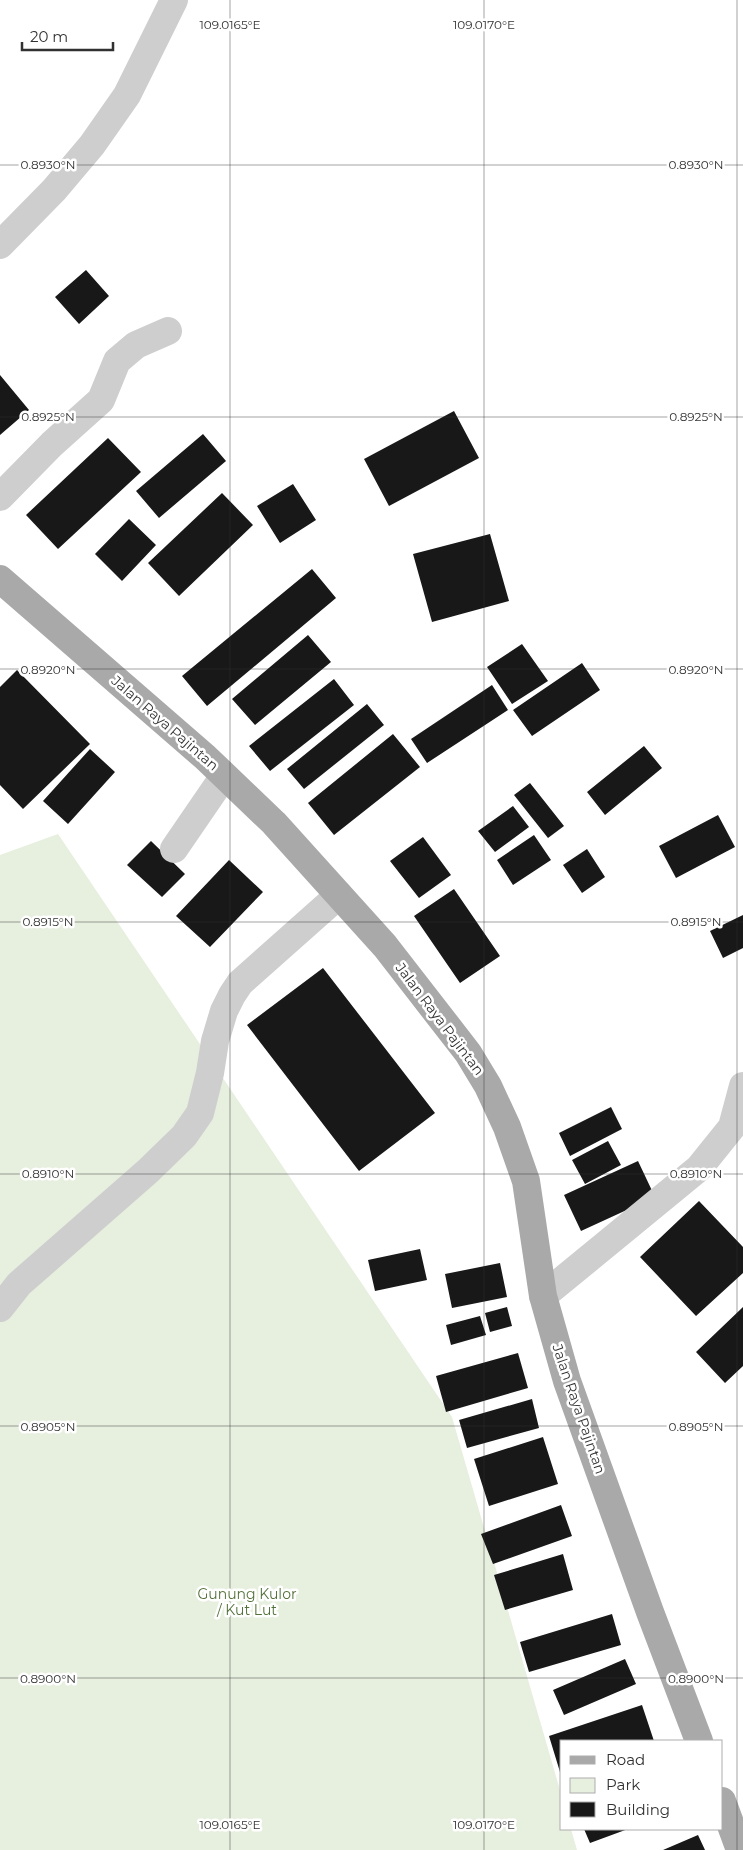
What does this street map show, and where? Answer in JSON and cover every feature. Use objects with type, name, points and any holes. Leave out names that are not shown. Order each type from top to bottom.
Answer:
[{"type":"main road","name":"Jalan Raya Pajintan","points":[[0,579],[224,776],[274,823],[385,946],[468,1053],[488,1086],[507,1127],[526,1181],[543,1296],[567,1381],[650,1612],[699,1740]]},
{"type":"main road","points":[[723,1804],[740,1850]]},
{"type":"street","points":[[0,245],[54,190],[92,145],[128,95],[174,0]]},
{"type":"street","points":[[0,497],[52,444],[101,400],[117,360],[136,345],[168,331]]},
{"type":"street","points":[[174,849],[224,776]]},
{"type":"street","points":[[0,1308],[19,1284],[148,1171],[184,1136],[200,1113],[210,1074],[215,1041],[232,995],[240,983],[339,895]]},
{"type":"street","points":[[543,1296],[699,1168],[732,1128],[742,1086]]},
{"type":"green space","name":"Gunung Kulor / Kut Lut","points":[[58,834],[452,1417],[560,1790],[560,1830],[571,1830],[577,1850],[0,1850],[0,855]]},
{"type":"building","points":[[86,270],[109,296],[79,324],[55,297]]},
{"type":"building","points":[[0,375],[29,410],[0,435]]},
{"type":"building","points":[[454,411],[479,458],[389,506],[364,459]]},
{"type":"building","points":[[203,434],[226,461],[159,518],[136,491]]},
{"type":"building","points":[[108,438],[141,472],[58,549],[26,515]]},
{"type":"building","points":[[293,484],[316,520],[280,543],[257,506]]},
{"type":"building","points":[[222,493],[253,525],[179,596],[148,563]]},
{"type":"building","points":[[129,519],[156,545],[122,581],[95,554]]},
{"type":"building","points":[[490,534],[509,601],[432,622],[413,554]]},
{"type":"building","points":[[312,569],[336,598],[207,706],[182,676]]},
{"type":"building","points":[[308,635],[331,662],[255,725],[232,699]]},
{"type":"building","points":[[522,644],[548,681],[512,704],[487,667]]},
{"type":"building","points":[[582,663],[600,690],[532,736],[513,710]]},
{"type":"building","points":[[17,670],[90,744],[23,809],[0,785],[0,687]]},
{"type":"building","points":[[334,679],[354,705],[270,771],[249,746]]},
{"type":"building","points":[[492,685],[508,710],[427,763],[411,739]]},
{"type":"building","points":[[367,704],[384,725],[304,789],[287,769]]},
{"type":"building","points":[[393,734],[420,767],[334,835],[308,803]]},
{"type":"building","points":[[644,746],[662,768],[605,815],[587,792]]},
{"type":"building","points":[[90,749],[115,772],[68,824],[43,801]]},
{"type":"building","points":[[530,783],[564,826],[548,838],[514,795]]},
{"type":"building","points":[[513,806],[529,827],[495,852],[478,831]]},
{"type":"building","points":[[718,815],[735,847],[676,878],[659,846]]},
{"type":"building","points":[[534,835],[551,860],[513,885],[497,860]]},
{"type":"building","points":[[423,837],[451,875],[419,898],[390,861]]},
{"type":"building","points":[[151,841],[185,874],[162,897],[127,865]]},
{"type":"building","points":[[587,849],[605,877],[582,893],[563,865]]},
{"type":"building","points":[[229,860],[263,892],[210,947],[176,916]]},
{"type":"building","points":[[454,889],[500,956],[460,983],[414,916]]},
{"type":"building","points":[[743,915],[743,948],[723,958],[710,931]]},
{"type":"building","points":[[323,968],[435,1113],[359,1171],[247,1025]]},
{"type":"building","points":[[611,1107],[622,1129],[570,1156],[559,1133]]},
{"type":"building","points":[[608,1141],[621,1165],[585,1184],[572,1160]]},
{"type":"building","points":[[638,1161],[655,1197],[581,1231],[564,1195]]},
{"type":"building","points":[[699,1201],[743,1247],[743,1273],[696,1316],[640,1257]]},
{"type":"building","points":[[420,1249],[427,1280],[375,1291],[368,1260]]},
{"type":"building","points":[[500,1263],[507,1297],[452,1308],[445,1274]]},
{"type":"building","points":[[507,1307],[512,1326],[490,1332],[485,1313]]},
{"type":"building","points":[[743,1307],[743,1366],[725,1383],[696,1352]]},
{"type":"building","points":[[480,1316],[486,1335],[451,1345],[446,1325]]},
{"type":"building","points":[[518,1353],[528,1388],[446,1412],[436,1376]]},
{"type":"building","points":[[532,1399],[539,1428],[467,1448],[459,1420]]},
{"type":"building","points":[[543,1437],[558,1484],[489,1506],[474,1459]]},
{"type":"building","points":[[561,1505],[572,1536],[493,1564],[481,1534]]},
{"type":"building","points":[[563,1554],[573,1590],[505,1610],[494,1575]]},
{"type":"building","points":[[612,1614],[621,1645],[529,1672],[520,1642]]},
{"type":"building","points":[[625,1659],[636,1684],[564,1715],[553,1690]]},
{"type":"building","points":[[642,1705],[654,1740],[560,1740],[560,1772],[549,1736]]},
{"type":"building","points":[[584,1830],[625,1830],[590,1843]]},
{"type":"building","points":[[698,1835],[705,1850],[663,1850]]}]
